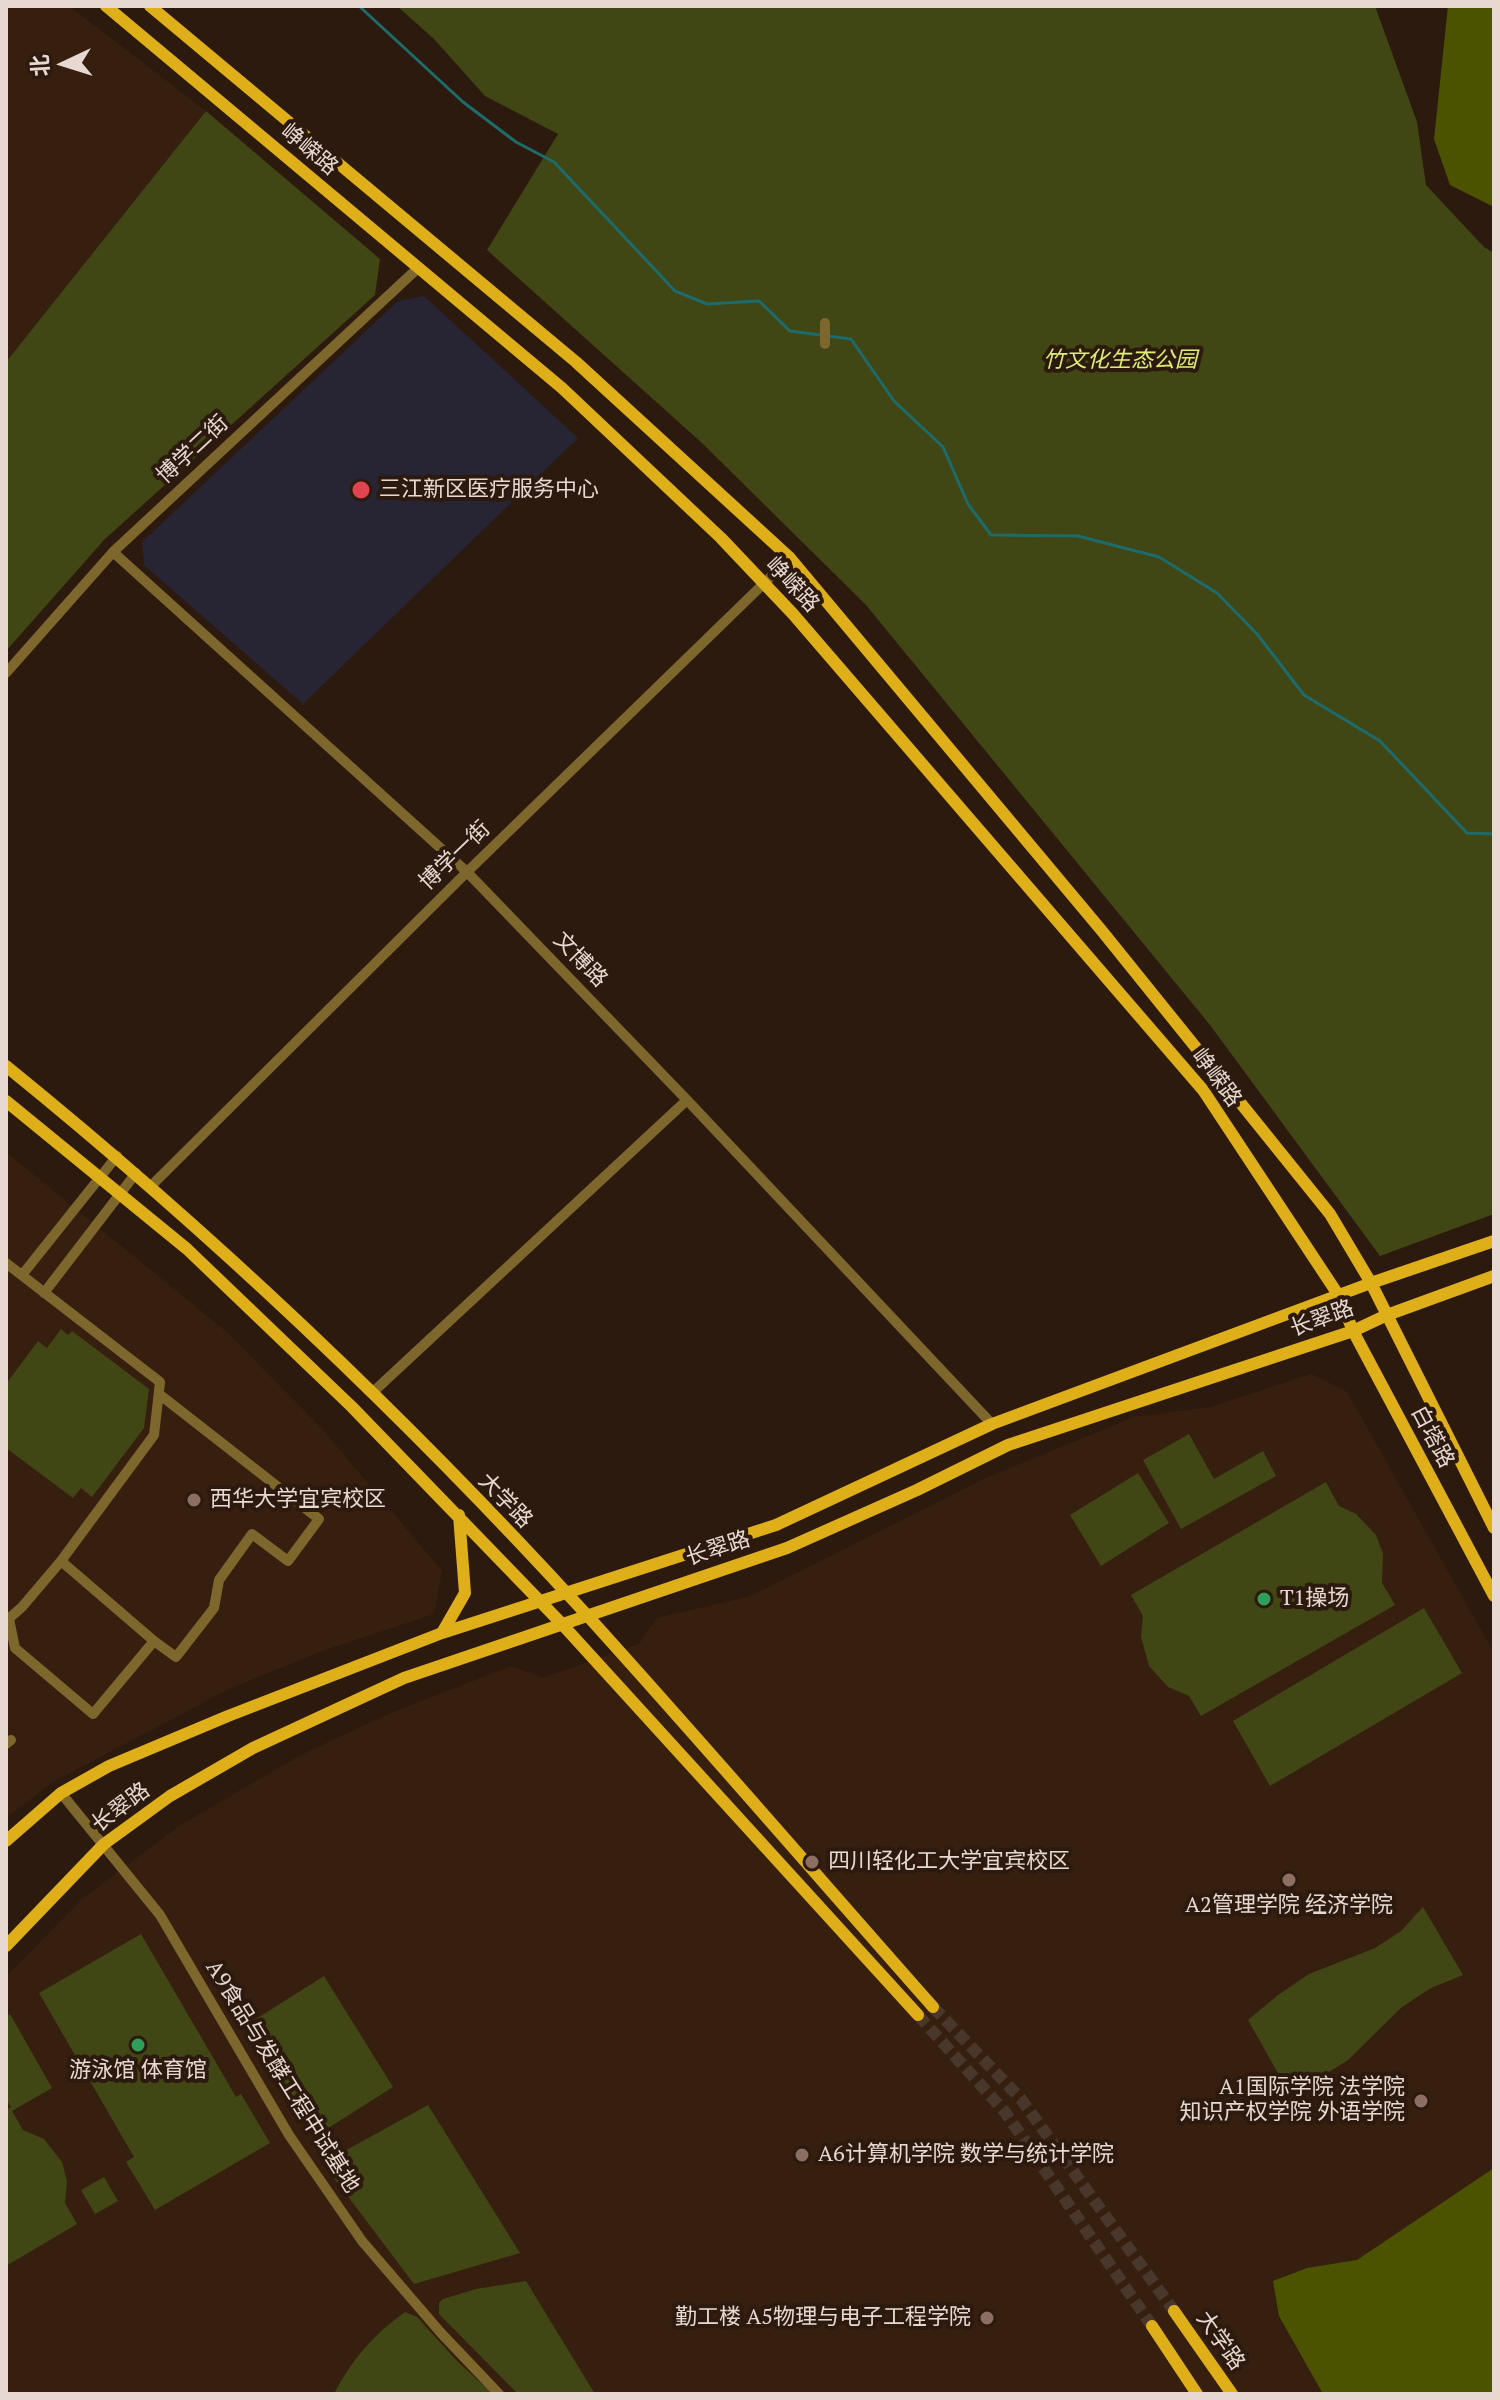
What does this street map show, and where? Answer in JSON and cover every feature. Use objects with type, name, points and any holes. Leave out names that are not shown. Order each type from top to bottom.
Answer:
[{"type":"main road","name":"峥嵘路","points":[[106,6],[562,388],[721,538],[793,614],[1203,1090],[1339,1296]]},
{"type":"main road","name":"峥嵘路","points":[[150,6],[576,362],[790,558],[1102,931],[1330,1214],[1371,1283]]},
{"type":"main road","name":"大学路","points":[[6,1066],[151,1186],[372,1393],[586,1614],[933,2007]]},
{"type":"main road","name":"大学路","points":[[6,1101],[198,1260],[352,1407],[561,1623],[918,2015]]},
{"type":"main road","name":"长翠路","points":[[6,1841],[61,1793],[109,1766],[228,1716],[442,1633],[776,1525],[992,1424],[1371,1283],[1494,1241]]},
{"type":"main road","name":"长翠路","points":[[6,1946],[104,1844],[170,1796],[253,1748],[404,1678],[787,1548],[1008,1445],[1353,1331],[1387,1315],[1494,1276]]},
{"type":"main road","name":"白塔路","points":[[1371,1283],[1494,1528]]},
{"type":"main road","name":"白塔路","points":[[1339,1296],[1353,1331],[1494,1596]]},
{"type":"main road","points":[[442,1633],[465,1593],[459,1515]]},
{"type":"main road","name":"大学路","points":[[1174,2311],[1232,2394]]},
{"type":"main road","points":[[1152,2326],[1197,2394]]},
{"type":"street","name":"博学二街","points":[[6,673],[113,552],[418,268]]},
{"type":"street","points":[[825,323],[825,344]]},
{"type":"street","name":"文博路","points":[[113,552],[467,872],[992,1424]]},
{"type":"street","name":"博学一街","points":[[151,1186],[467,872],[790,558]]},
{"type":"street","points":[[372,1393],[687,1100]]},
{"type":"street","points":[[22,1275],[117,1156]]},
{"type":"street","points":[[44,1293],[136,1173]]},
{"type":"street","points":[[6,1263],[160,1382],[154,1435],[61,1561],[7,1620],[15,1648],[93,1714],[154,1641]]},
{"type":"street","points":[[61,1561],[176,1657],[214,1608],[219,1580],[252,1534],[288,1561],[319,1519],[159,1394]]},
{"type":"street","name":"A9食品与发酵工程中试基地","points":[[61,1793],[160,1915],[289,2135],[362,2241],[411,2300],[499,2394]]},
{"type":"shaded area","points":[[6,6],[69,6],[206,111],[6,362]]},
{"type":"shaded area","name":"三江新区医疗服务中心","points":[[424,296],[578,438],[303,704],[144,565],[142,542],[398,301]]},
{"type":"shaded area","name":"西华大学宜宾校区","points":[[6,1152],[228,1333],[323,1430],[442,1571],[434,1614],[322,1651],[229,1689],[53,1782],[6,1818]]},
{"type":"shaded area","name":"四川轻化工大学宜宾校区","points":[[1311,1374],[1347,1392],[1494,1653],[1494,2394],[6,2394],[6,1977],[82,1899],[179,1826],[299,1756],[386,1715],[511,1666],[543,1678],[639,1644],[657,1618],[751,1596],[986,1478],[1134,1417],[1211,1407]]},
{"type":"green space","name":"竹文化生态公园","points":[[397,6],[1375,6],[1417,122],[1426,185],[1484,247],[1494,253],[1494,1214],[1380,1256],[1210,1025],[866,605],[702,443],[487,250],[558,134],[485,96],[434,39]]},
{"type":"green space","points":[[1448,6],[1494,6],[1494,207],[1450,185],[1434,139]]},
{"type":"green space","points":[[206,111],[380,259],[375,295],[104,540],[6,651],[6,362]]},
{"type":"green space","points":[[61,1329],[68,1335],[72,1331],[149,1389],[144,1428],[92,1497],[81,1488],[73,1498],[6,1448],[6,1384],[38,1341],[47,1348]]},
{"type":"green space","points":[[1189,1434],[1214,1479],[1263,1451],[1276,1476],[1181,1529],[1143,1460]]},
{"type":"green space","points":[[1138,1473],[1169,1523],[1101,1566],[1070,1515]]},
{"type":"green space","points":[[1326,1482],[1339,1506],[1356,1514],[1376,1535],[1383,1554],[1382,1583],[1395,1605],[1201,1716],[1189,1696],[1168,1687],[1149,1666],[1141,1637],[1143,1616],[1131,1595]]},
{"type":"green space","points":[[1424,1608],[1462,1673],[1270,1786],[1233,1721]]},
{"type":"green space","points":[[1423,1907],[1463,1975],[1431,1988],[1402,2007],[1348,2060],[1318,2079],[1288,2091],[1248,2020],[1309,1974],[1375,1948],[1401,1931]]},
{"type":"green space","name":"游泳馆 体育馆","points":[[141,1934],[236,2097],[241,2094],[270,2143],[155,2210],[126,2162],[134,2157],[39,1993]]},
{"type":"green space","points":[[324,1976],[393,2087],[314,2137],[245,2026]]},
{"type":"green space","points":[[10,2014],[52,2088],[12,2111],[23,2130],[44,2139],[62,2162],[67,2181],[65,2203],[77,2224],[6,2266],[6,2110],[11,2107],[6,2099],[6,2017]]},
{"type":"green space","points":[[428,2105],[520,2253],[414,2284],[331,2174],[332,2158]]},
{"type":"green space","points":[[1494,2168],[1494,2394],[1323,2394],[1279,2316],[1273,2281],[1307,2268],[1357,2260]]},
{"type":"green space","points":[[104,2177],[118,2201],[95,2214],[81,2190]]},
{"type":"green space","points":[[526,2281],[595,2394],[518,2394],[439,2314],[439,2303],[443,2299],[476,2289]]},
{"type":"green space","points":[[405,2312],[417,2317],[458,2362],[493,2394],[334,2394],[364,2348]]},
{"type":"waterway","points":[[359,6],[463,102],[516,142],[554,162],[675,291],[707,304],[759,301],[790,331],[851,339],[894,401],[943,447],[968,504],[991,535],[1078,536],[1159,557],[1217,593],[1257,634],[1304,695],[1380,741],[1467,833],[1494,834]]},
{"type":"tunnel","points":[[933,2007],[1021,2099],[1174,2311]]},
{"type":"tunnel","points":[[918,2015],[1005,2112],[1152,2326]]},
{"type":"place","name":"三江新区医疗服务中心","points":[[361,490]]},
{"type":"place","name":"西华大学宜宾校区","points":[[194,1500]]},
{"type":"place","name":"T1操场","points":[[1264,1599]]},
{"type":"place","name":"四川轻化工大学宜宾校区","points":[[812,1862]]},
{"type":"place","name":"A2管理学院 经济学院","points":[[1289,1880]]},
{"type":"place","name":"游泳馆 体育馆","points":[[138,2045]]},
{"type":"place","name":"A1国际学院 法学院 知识产权学院 外语学院","points":[[1421,2101]]},
{"type":"place","name":"A6计算机学院 数学与统计学院","points":[[802,2155]]},
{"type":"place","name":"勤工楼 A5物理与电子工程学院","points":[[987,2318]]}]
